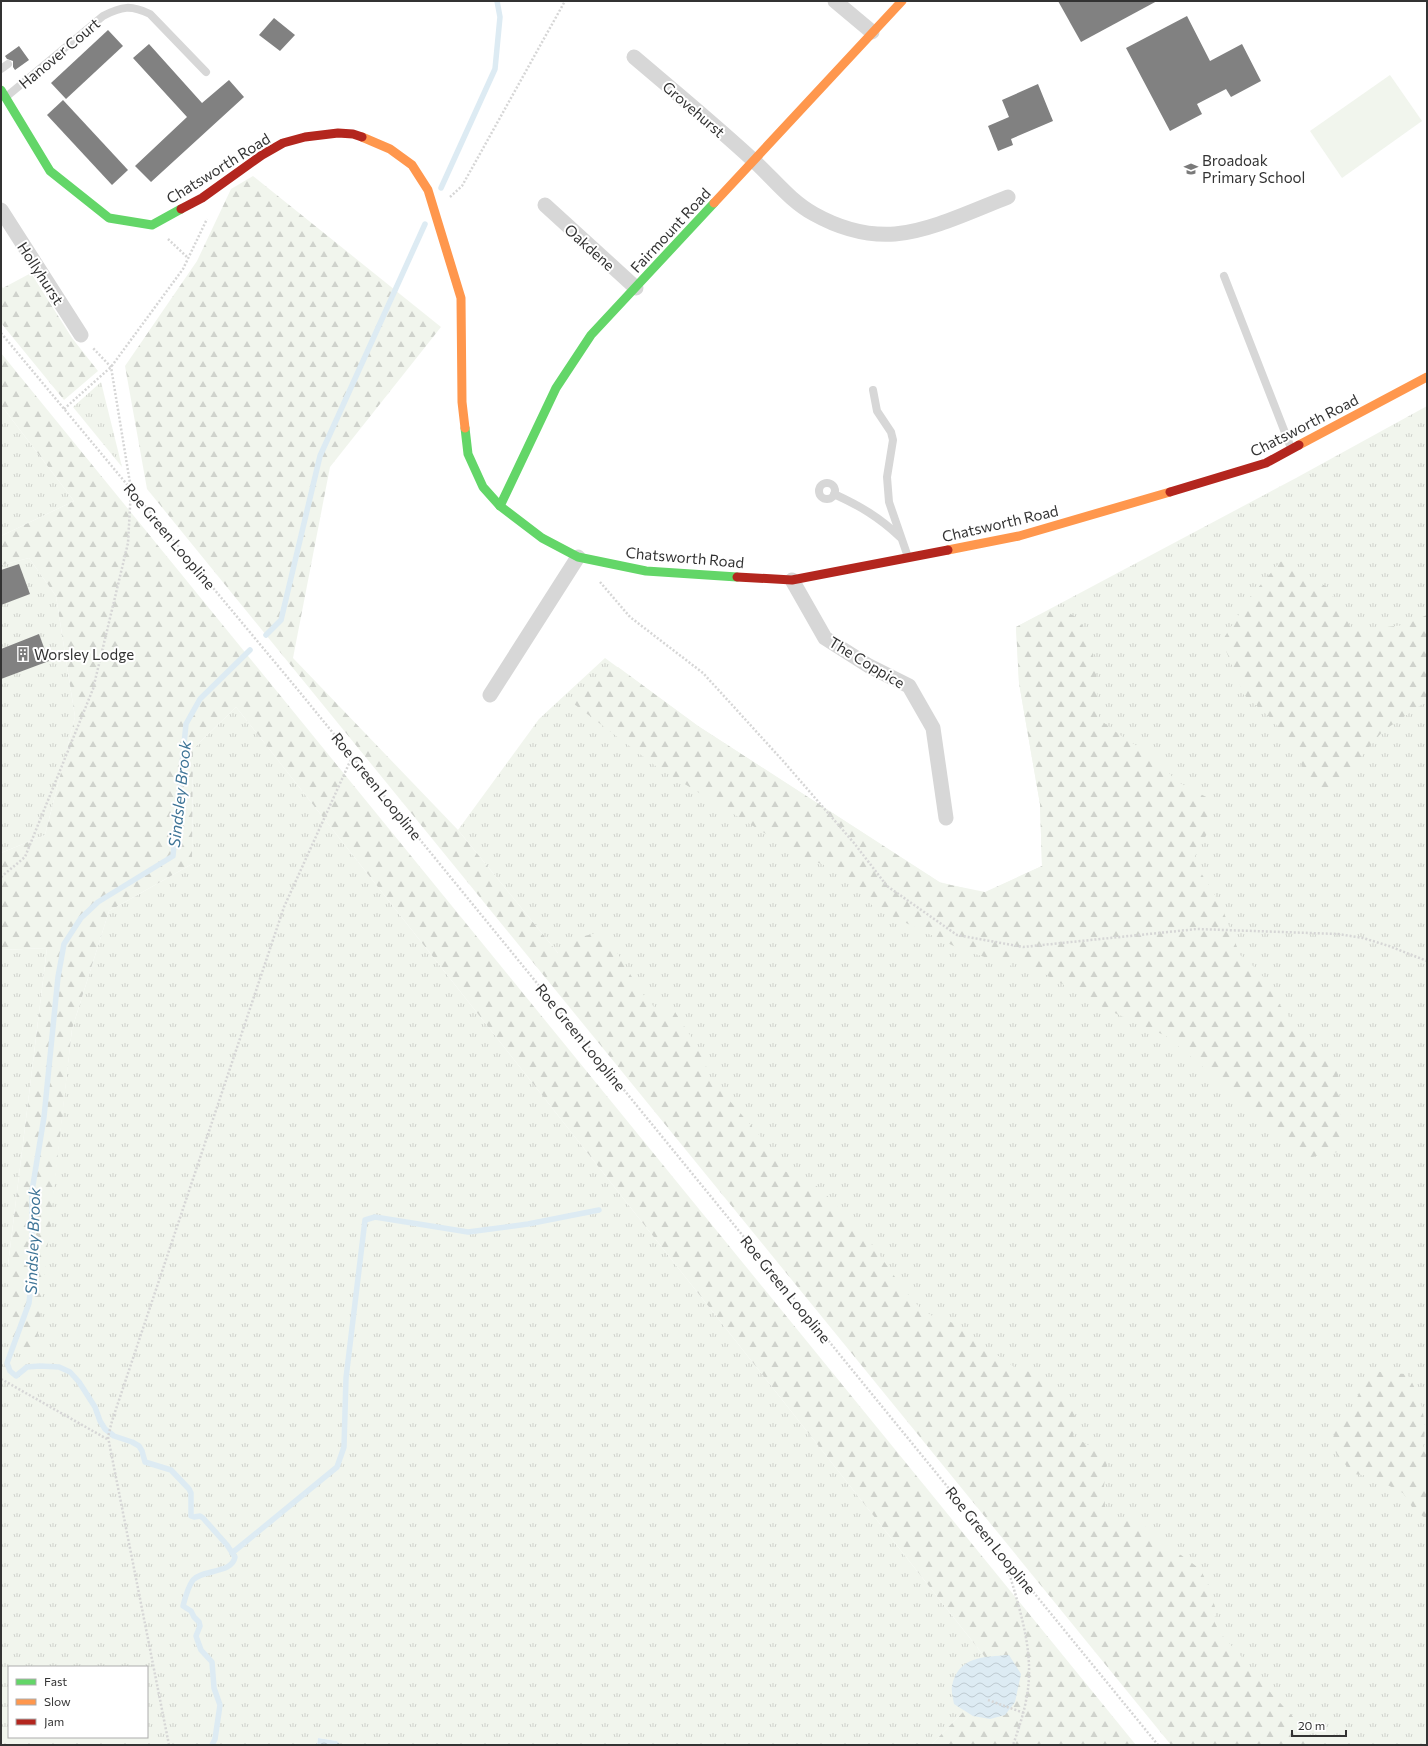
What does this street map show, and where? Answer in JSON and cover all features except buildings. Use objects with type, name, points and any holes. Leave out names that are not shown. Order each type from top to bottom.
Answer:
[{"type":"street","points":[[835,1],[872,32]]},
{"type":"street","name":"Fairmount Road","points":[[500,506],[556,388],[590,335],[636,288],[902,1]]},
{"type":"street","name":"Grovehurst","points":[[634,57],[754,160],[794,200],[814,214],[839,225],[865,233],[896,234],[926,228],[1008,198]]},
{"type":"street","points":[[3,94],[50,171],[109,218],[152,224]]},
{"type":"street","name":"Chatsworth Road","points":[[152,224],[202,198],[262,155],[284,144],[305,137],[338,133],[353,134],[366,138],[390,150],[412,165],[428,190],[461,298],[462,402],[468,454],[483,487],[500,506],[542,538],[578,557],[646,571],[792,580],[1020,536],[1266,462],[1427,377]]},
{"type":"street","name":"Oakdene","points":[[545,206],[636,288]]},
{"type":"street","name":"Hollyhurst","points":[[1,210],[81,335]]},
{"type":"street","points":[[490,695],[578,557]]},
{"type":"street","name":"The Coppice","points":[[792,580],[825,638],[869,666],[909,686],[933,728],[946,818]]},
{"type":"lane","name":"Hanover Court","points":[[3,94],[103,16],[126,7],[139,8],[150,14],[206,72]]},
{"type":"lane","points":[[1224,276],[1291,449]]},
{"type":"lane","points":[[873,390],[877,411],[891,432],[893,440],[887,477],[889,502],[908,558]]},
{"type":"lane","points":[[834,494],[868,511],[885,522],[901,537]]},
{"type":"path","points":[[434,212],[462,186],[565,1]]},
{"type":"path","points":[[64,408],[111,367],[183,269],[208,216]]},
{"type":"path","points":[[152,224],[188,258]]},
{"type":"path","name":"Roe Green Loopline","points":[[1,333],[352,757],[1158,1745]]},
{"type":"path","points":[[1,877],[25,857],[93,689],[128,543],[131,489],[111,367],[81,335]]},
{"type":"path","points":[[599,581],[630,617],[703,673],[839,825],[887,886],[957,935],[1023,946],[1197,929],[1338,934],[1363,938],[1389,946],[1427,961]]},
{"type":"path","points":[[169,1745],[108,1438],[112,1421],[284,907],[352,757]]},
{"type":"path","points":[[1,1378],[108,1438]]},
{"type":"path","points":[[1004,1557],[1025,1628],[1029,1673],[1024,1712],[1013,1745]]},
{"type":"path","points":[[988,1700],[1024,1712]]},
{"type":"green space","points":[[1390,75],[1422,121],[1342,178],[1310,131]]},
{"type":"green space","points":[[253,176],[441,327],[330,467],[293,658],[458,830],[558,953],[565,941],[600,932],[618,954],[641,992],[654,1007],[675,1012],[704,1057],[709,1079],[724,1094],[766,1143],[784,1171],[805,1178],[822,1190],[873,1246],[905,1291],[920,1308],[934,1317],[949,1321],[965,1330],[977,1341],[1017,1369],[1041,1374],[1072,1403],[1075,1416],[1073,1436],[1088,1445],[1108,1452],[1104,1486],[1105,1506],[1111,1517],[1142,1523],[1167,1550],[1181,1555],[1200,1569],[1207,1582],[1216,1610],[1214,1621],[1220,1633],[1248,1664],[1259,1680],[1319,1745],[1171,1745],[147,489],[125,366],[197,261],[231,189]]},
{"type":"green space","points":[[31,273],[72,338],[98,371],[64,400],[1,323],[1,286],[3,288]]},
{"type":"green space","points":[[1,353],[1136,1745],[931,1745],[999,1675],[236,707],[193,749],[192,864],[109,911],[72,1029],[36,1351],[10,1344],[8,1265],[47,948],[1,950],[1,853],[45,835],[75,717],[56,596],[29,558],[1,565],[1,536],[74,501],[1,405]]},
{"type":"green space","points":[[101,382],[122,467],[73,407]]},
{"type":"green space","points":[[1,405],[74,501],[1,536]]},
{"type":"green space","points":[[1427,406],[1427,1745],[1202,1745],[458,830],[539,719],[605,658],[698,726],[939,882],[984,893],[1042,866],[1040,804],[1019,683],[1016,627],[1296,478]]},
{"type":"green space","points":[[29,558],[56,596],[75,717],[45,835],[1,853],[1,565]]},
{"type":"green space","points":[[1281,561],[1303,576],[1326,586],[1343,611],[1352,631],[1404,625],[1427,615],[1427,701],[1383,731],[1336,786],[1320,789],[1307,784],[1299,755],[1273,720],[1244,695],[1222,641],[1250,597]]},
{"type":"green space","points":[[1059,607],[1079,619],[1092,648],[1096,674],[1099,719],[1124,738],[1155,757],[1176,781],[1210,799],[1210,828],[1193,860],[1221,905],[1240,955],[1260,972],[1280,1005],[1307,1040],[1338,1072],[1343,1151],[1306,1158],[1269,1122],[1232,1096],[1203,1067],[1166,1036],[1108,1010],[1011,955],[1012,966],[960,949],[875,908],[835,869],[805,858],[657,767],[574,704],[577,693],[599,675],[610,669],[618,667],[698,726],[941,883],[985,892],[1042,866],[1040,804],[1019,683],[1016,627]]},
{"type":"green space","points":[[236,707],[999,1675],[931,1745],[341,1745],[337,1741],[318,1738],[317,1745],[1,1745],[1,950],[47,948],[8,1265],[35,1351],[72,1029],[109,911],[192,864],[193,749]]},
{"type":"green space","points":[[1368,1370],[1407,1374],[1417,1392],[1425,1429],[1423,1449],[1427,1457],[1427,1467],[1423,1469],[1420,1477],[1427,1486],[1427,1520],[1412,1507],[1403,1493],[1370,1476],[1354,1474],[1337,1455],[1332,1444],[1335,1428],[1355,1403]]},
{"type":"water","points":[[1009,1655],[1021,1674],[1015,1702],[1005,1715],[990,1719],[973,1716],[954,1704],[952,1686],[955,1676],[960,1669],[973,1660],[990,1656]]},
{"type":"water","points":[[318,1738],[337,1741],[341,1745],[317,1745]]},
{"type":"waterway","points":[[441,188],[495,69],[500,17],[497,1]]},
{"type":"waterway","points":[[266,635],[281,620],[320,456],[425,224]]},
{"type":"waterway","name":"Sindsley Brook","points":[[212,1745],[215,1739],[220,1705],[214,1688],[212,1662],[201,1650],[196,1636],[200,1626],[199,1622],[191,1611],[183,1606],[188,1589],[193,1580],[203,1574],[229,1566],[235,1557],[227,1545],[203,1518],[200,1516],[191,1516],[191,1493],[171,1470],[145,1462],[139,1446],[114,1436],[105,1429],[100,1421],[95,1407],[79,1382],[70,1372],[59,1367],[40,1366],[27,1367],[16,1376],[10,1371],[7,1363],[29,1303],[32,1275],[32,1191],[44,1117],[58,977],[64,944],[81,918],[98,902],[173,856],[186,724],[200,699],[250,650]]},
{"type":"waterway","points":[[232,1553],[337,1467],[344,1447],[346,1378],[365,1220],[375,1217],[468,1232],[528,1224],[599,1210]]},
{"type":"traffic: fast","points":[[1,90],[50,171],[109,218],[152,225],[181,209]]},
{"type":"traffic: fast","points":[[500,506],[556,388],[591,335],[714,203]]},
{"type":"traffic: fast","points":[[465,428],[468,454],[483,487],[500,506],[542,538],[578,557],[646,571],[737,577]]},
{"type":"traffic: slow","points":[[714,203],[902,1]]},
{"type":"traffic: slow","points":[[362,137],[390,149],[412,165],[428,190],[461,298],[462,402],[465,428]]},
{"type":"traffic: slow","points":[[1299,445],[1427,377]]},
{"type":"traffic: slow","points":[[948,550],[1019,536],[1170,492]]},
{"type":"traffic: jam","points":[[181,209],[202,198],[262,155],[283,143],[305,137],[338,133],[353,134],[362,137]]},
{"type":"traffic: jam","points":[[1170,492],[1266,463],[1299,445]]},
{"type":"traffic: jam","points":[[737,577],[792,580],[948,550]]},
{"type":"place","name":"Broadoak Primary School","points":[[1191,169]]},
{"type":"place","name":"Worsley Lodge","points":[[23,654]]}]
